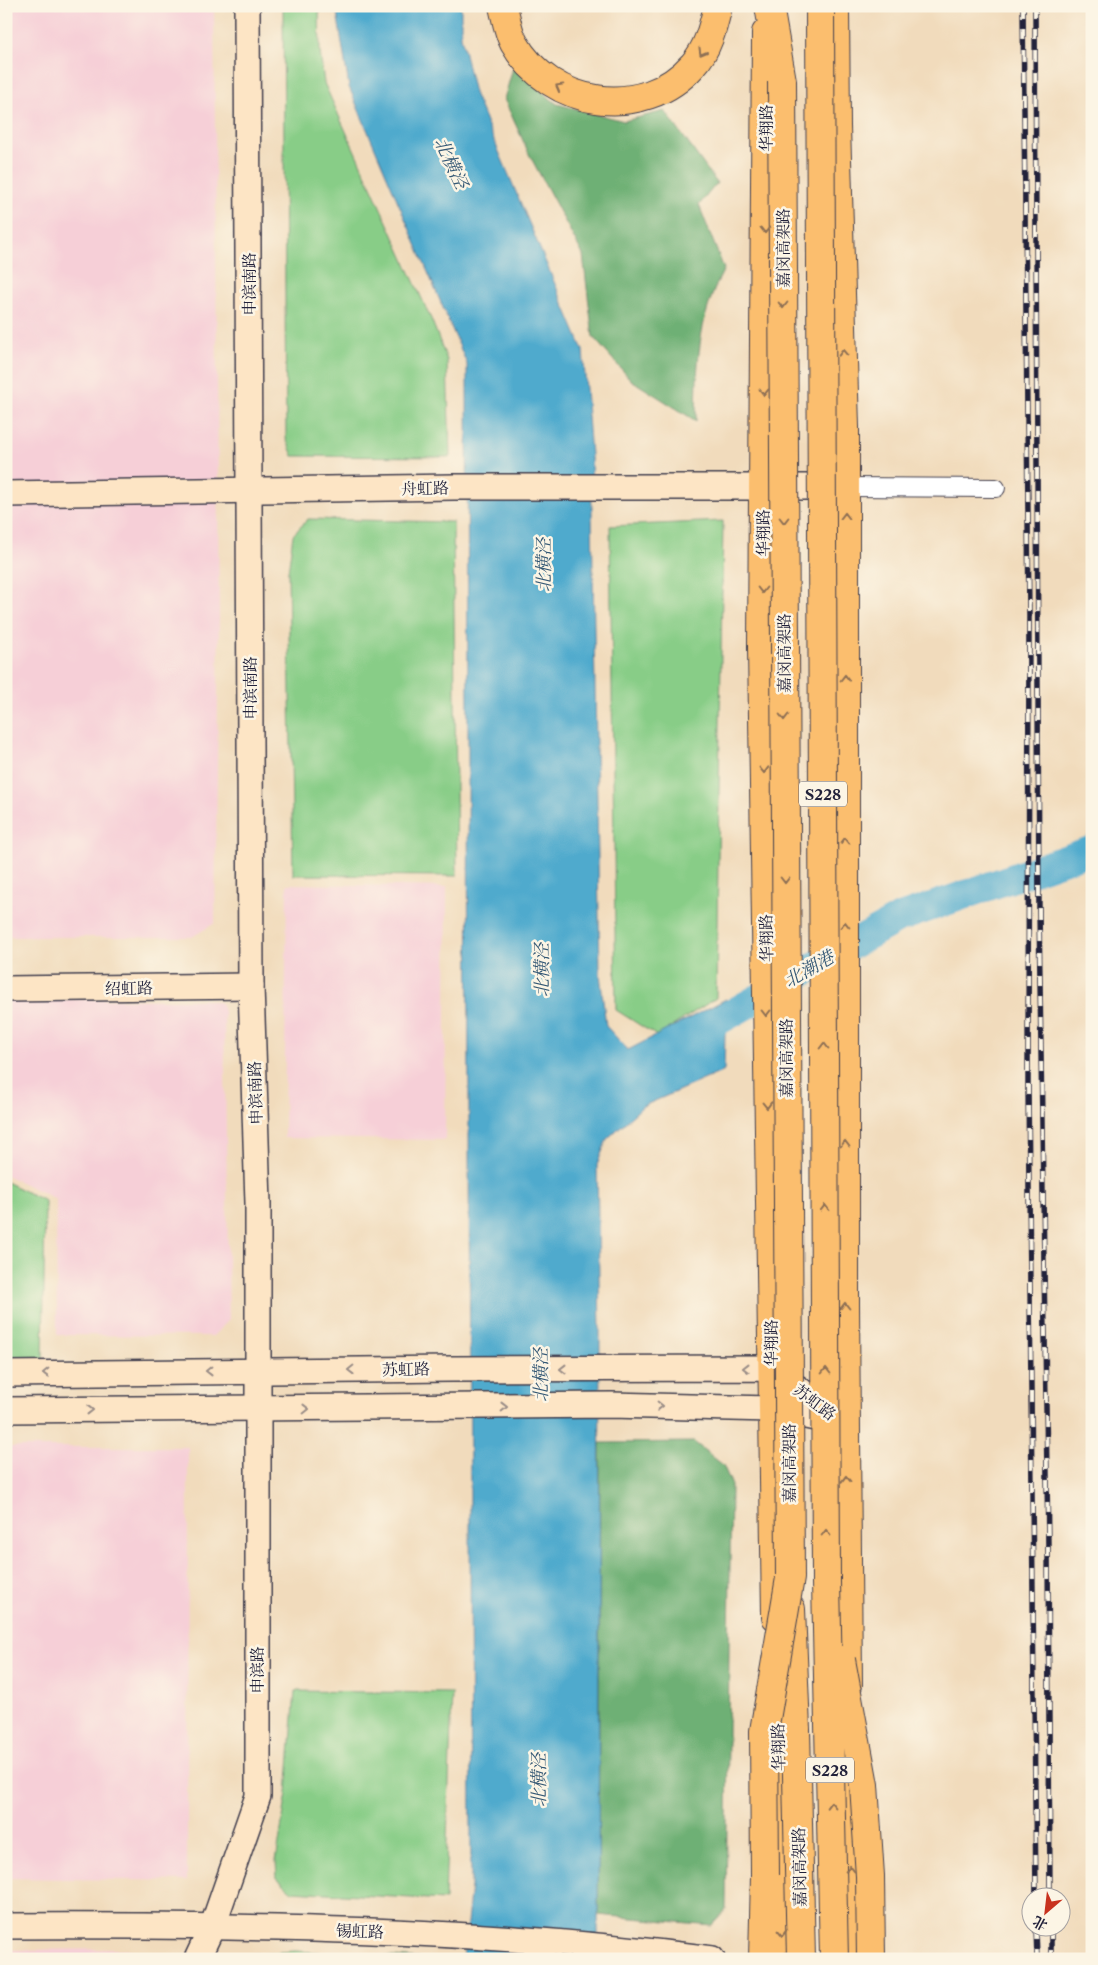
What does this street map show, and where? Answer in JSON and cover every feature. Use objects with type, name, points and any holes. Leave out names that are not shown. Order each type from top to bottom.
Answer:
[{"type":"main road","name":"申滨南路","points":[[247,6],[251,986],[258,1203],[258,1371]]},
{"type":"main road","points":[[503,6],[514,42],[538,73],[570,93],[587,99],[608,101],[626,100],[646,95],[665,87],[682,76],[702,53],[711,34],[718,6]]},
{"type":"main road","points":[[768,6],[782,81]]},
{"type":"main road","name":"华翔路","points":[[768,6],[763,489],[766,1057],[783,1959]]},
{"type":"main road","name":"嘉闵高架路","points":[[782,6],[790,1578],[801,1959]]},
{"type":"main road","name":"嘉闵高架路","points":[[820,6],[826,1582],[834,1959]]},
{"type":"main road","points":[[835,6],[845,487],[846,1425],[849,1959]]},
{"type":"main road","name":"舟虹路","points":[[6,494],[454,488],[763,489],[845,487]]},
{"type":"main road","name":"绍虹路","points":[[6,989],[251,986]]},
{"type":"main road","name":"苏虹路","points":[[6,1374],[452,1369],[771,1368],[846,1425]]},
{"type":"main road","name":"申滨路","points":[[197,1959],[213,1925],[258,1796],[258,1371]]},
{"type":"main road","name":"苏虹路","points":[[6,1410],[611,1406],[772,1409],[846,1425]]},
{"type":"main road","points":[[763,1959],[764,1731],[790,1578]]},
{"type":"main road","points":[[826,1582],[864,1786],[870,1876],[871,1959]]},
{"type":"main road","name":"锡虹路","points":[[6,1926],[213,1925],[440,1934],[614,1946],[712,1959]]},
{"type":"street","points":[[845,487],[996,488]]},
{"type":"shaded area","points":[[6,6],[214,6],[219,616],[215,923],[192,937],[6,937]]},
{"type":"shaded area","points":[[287,884],[447,887],[445,1140],[284,1138]]},
{"type":"shaded area","points":[[6,999],[206,1000],[221,1003],[224,1011],[229,1320],[213,1336],[57,1335],[56,1199],[6,1175]]},
{"type":"shaded area","points":[[6,1447],[188,1447],[187,1881],[6,1878]]},
{"type":"shaded area","points":[[129,1949],[140,1959],[6,1959],[6,1950]]},
{"type":"green space","points":[[283,6],[319,6],[320,52],[324,83],[432,321],[447,360],[450,457],[293,456],[286,438]]},
{"type":"green space","points":[[513,68],[557,104],[624,121],[665,111],[717,183],[699,205],[724,269],[708,306],[700,343],[696,421],[631,380],[593,337],[583,255],[530,156],[504,99]]},
{"type":"green space","points":[[308,519],[453,522],[457,876],[293,875],[288,572],[293,535]]},
{"type":"green space","points":[[723,521],[716,998],[657,1036],[616,1010],[610,526]]},
{"type":"green space","points":[[6,1182],[45,1201],[43,1364],[6,1361]]},
{"type":"green space","points":[[694,1442],[723,1465],[731,1483],[726,1910],[712,1925],[598,1915],[600,1443]]},
{"type":"green space","points":[[295,1691],[452,1693],[445,1900],[292,1891],[277,1878],[276,1861],[287,1793]]},
{"type":"green space","points":[[295,1951],[424,1959],[239,1959],[240,1955]]},
{"type":"water","name":"北横泾","points":[[336,6],[461,6],[461,36],[474,93],[583,350],[591,455],[600,974],[606,1026],[628,1050],[726,999],[724,1071],[643,1106],[607,1139],[597,1165],[600,1332],[598,1934],[595,1959],[463,1959],[471,1886],[467,364],[349,87]]},
{"type":"waterway","name":"北潮港","points":[[692,1036],[899,918],[1092,850]]},
{"type":"railway","points":[[1023,6],[1029,616],[1028,1085],[1036,1888]]},
{"type":"railway","points":[[1035,6],[1039,910],[1048,1546],[1050,1888]]},
{"type":"railway","points":[[1036,1938],[1037,1959]]},
{"type":"railway","points":[[1051,1938],[1051,1959]]}]
